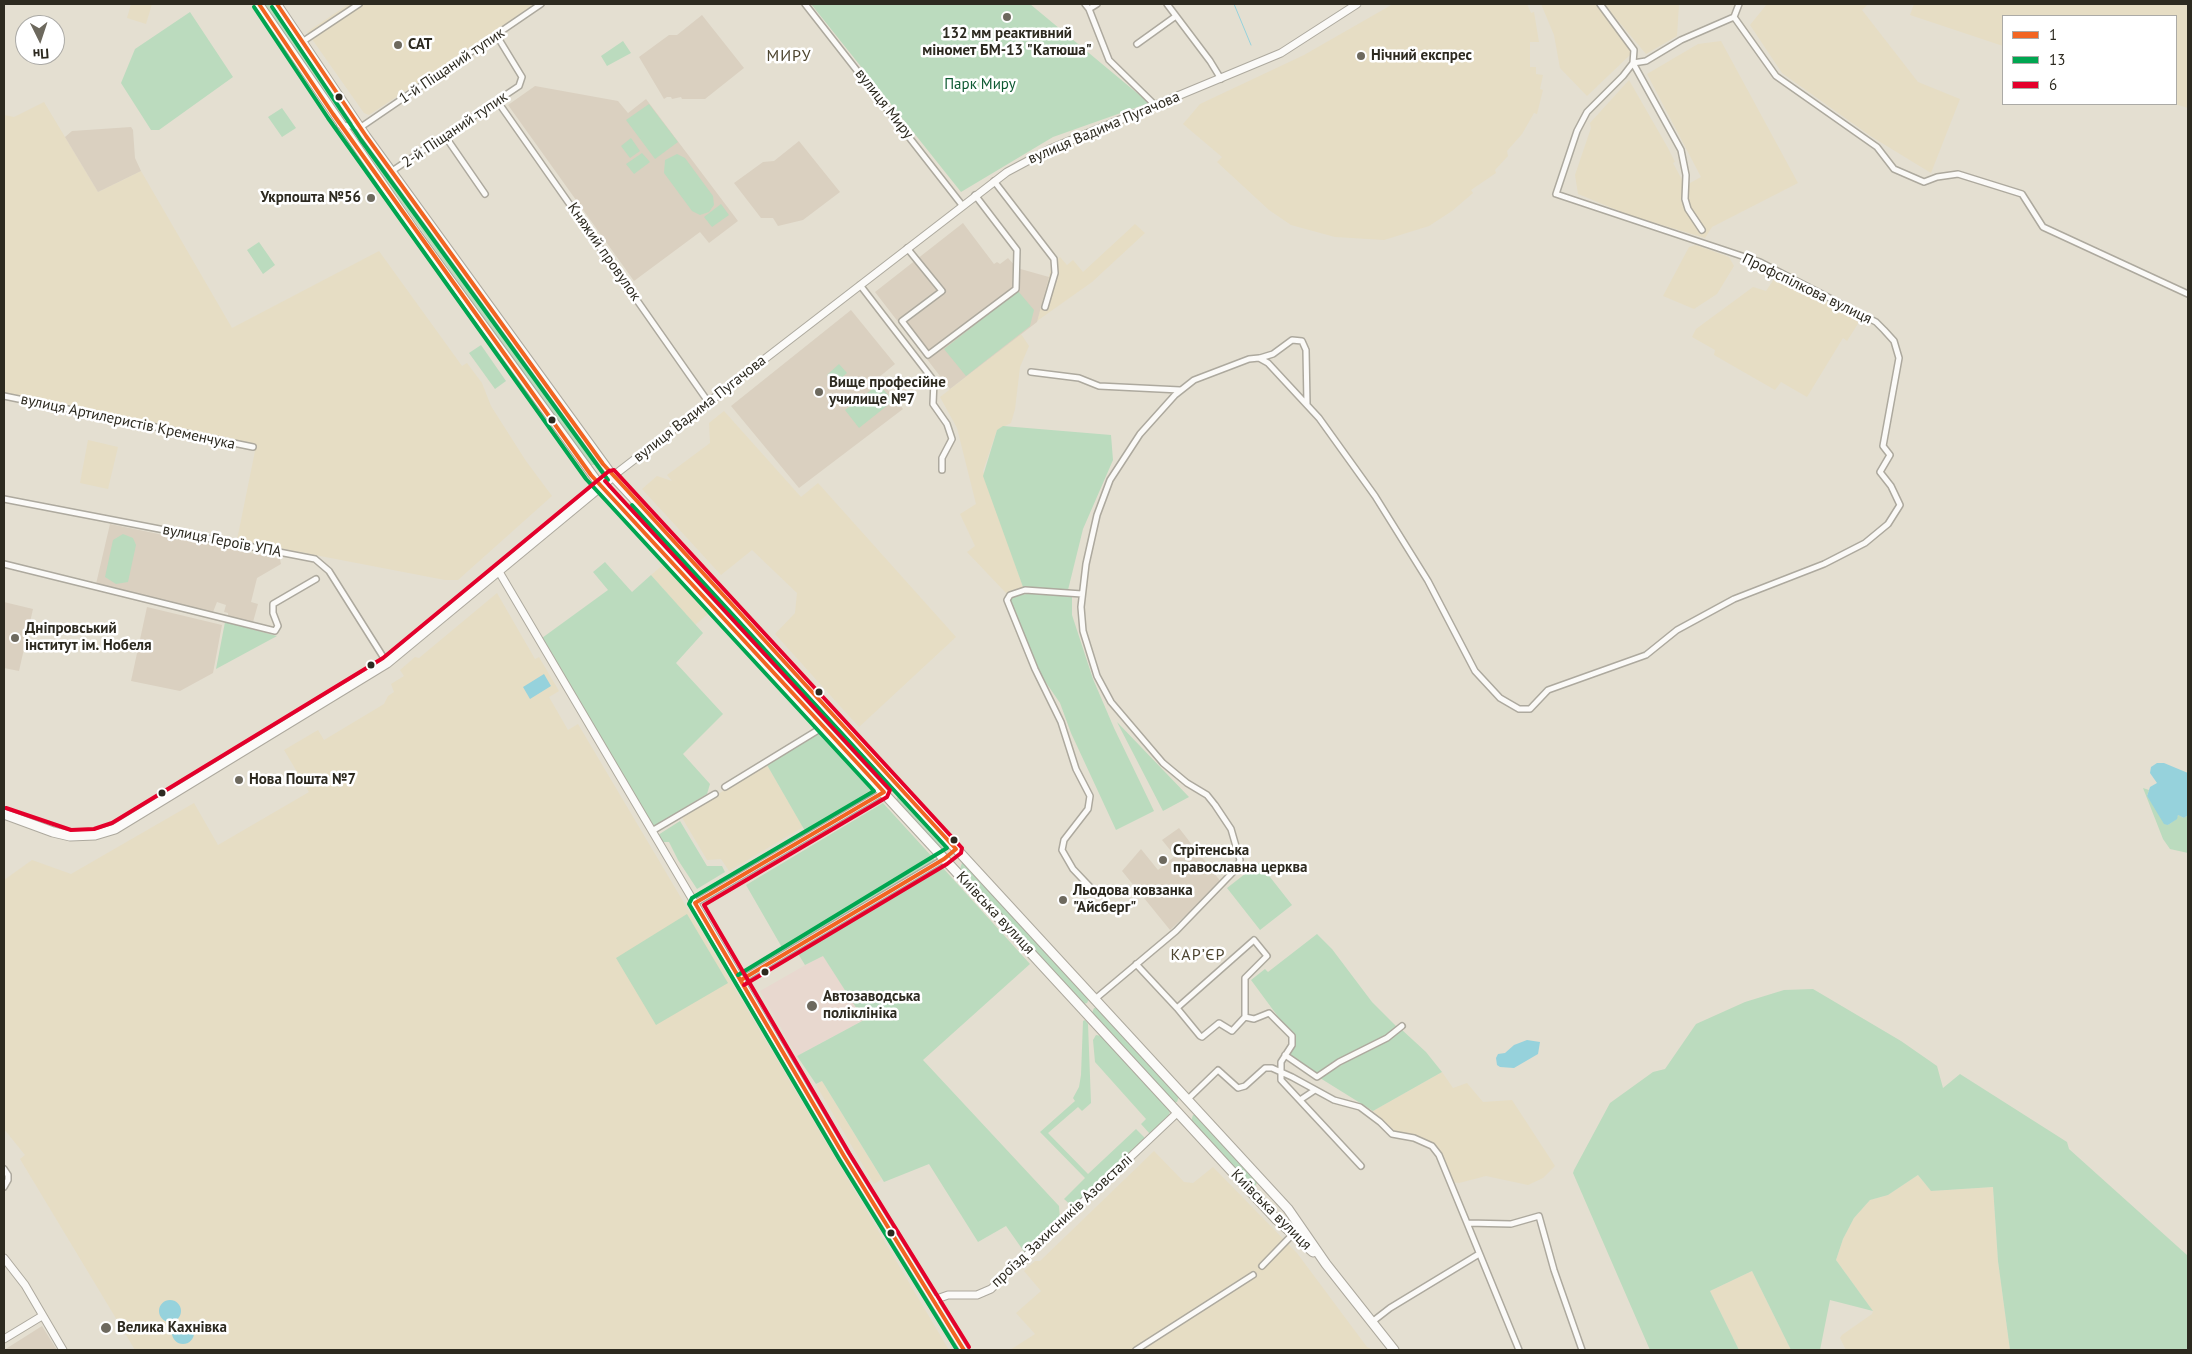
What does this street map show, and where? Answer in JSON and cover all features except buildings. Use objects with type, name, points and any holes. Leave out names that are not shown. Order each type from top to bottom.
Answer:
[{"type":"main road","name":"Київська вулиця","points":[[259,4],[340,125],[600,485],[1178,1112],[1293,1234],[1326,1264]]},
{"type":"main road","name":"Київська вулиця","points":[[277,4],[392,171],[613,476],[1288,1209],[1326,1264],[1394,1350]]},
{"type":"main road","points":[[340,125],[353,116]]},
{"type":"main road","points":[[348,136],[361,127]]},
{"type":"main road","name":"вулиця Вадима Пугачова","points":[[4,814],[53,832],[70,836],[95,835],[115,828],[387,663],[613,476]]},
{"type":"main road","points":[[753,650],[765,640]]},
{"type":"main road","points":[[832,737],[844,727]]},
{"type":"main road","points":[[884,792],[895,782]]},
{"type":"main road","points":[[944,859],[956,849]]},
{"type":"main road","points":[[1084,1010],[1094,1000]]},
{"type":"main road","points":[[1178,1112],[1188,1101]]},
{"type":"street","points":[[302,42],[359,4]]},
{"type":"street","name":"1-й Піщаний тупик","points":[[361,127],[497,36],[541,4]]},
{"type":"street","name":"вулиця Миру","points":[[805,4],[962,205]]},
{"type":"street","points":[[1085,4],[1089,9],[1109,60],[1156,106]]},
{"type":"street","points":[[1089,9],[1097,4]]},
{"type":"street","points":[[1167,4],[1210,61],[1221,79]]},
{"type":"street","name":"вулиця Вадима Пугачова","points":[[613,476],[994,181],[1044,152],[1281,53],[1357,4]]},
{"type":"street","points":[[1600,4],[1634,50],[1634,63],[1682,150],[1686,176],[1685,199],[1688,209],[1702,230]]},
{"type":"street","points":[[1634,63],[1646,61],[1681,40],[1734,18],[1739,4]]},
{"type":"street","points":[[1137,44],[1176,16]]},
{"type":"street","points":[[1734,18],[1776,76],[1877,147],[1894,169],[1924,182],[1937,177],[1958,174],[2022,194],[2043,227],[2188,294]]},
{"type":"street","name":"2-й Піщаний тупик","points":[[392,171],[498,102],[519,86],[522,77],[497,36]]},
{"type":"street","name":"Профспілкова вулиця","points":[[1307,404],[1395,528],[1428,581],[1474,671],[1500,698],[1519,709],[1530,710],[1548,690],[1646,655],[1677,630],[1734,599],[1824,564],[1865,543],[1888,524],[1900,505],[1891,486],[1880,472],[1890,455],[1883,446],[1898,358],[1894,341],[1876,322],[1760,262],[1556,194],[1577,131],[1587,112],[1624,76],[1634,63]]},
{"type":"street","name":"Княжий провулок","points":[[498,102],[709,403]]},
{"type":"street","points":[[340,125],[361,127]]},
{"type":"street","points":[[445,136],[485,194]]},
{"type":"street","points":[[994,181],[1054,259],[1055,273],[1045,307]]},
{"type":"street","points":[[908,248],[942,291],[902,321],[928,355],[1016,289],[1017,250],[975,195]]},
{"type":"street","points":[[860,285],[934,381],[933,404],[947,424],[952,439],[942,458],[942,470]]},
{"type":"street","points":[[1094,1000],[1176,931],[1236,869],[1240,856],[1231,829],[1215,804],[1206,795],[1182,780],[1163,763],[1105,694],[1083,631],[1082,594],[1092,534],[1110,480],[1135,440],[1180,390],[1202,376],[1249,359],[1273,354],[1292,340],[1302,341],[1306,350],[1307,404]]},
{"type":"street","points":[[1259,358],[1268,363],[1307,404]]},
{"type":"street","points":[[1031,372],[1079,378],[1099,386],[1180,390]]},
{"type":"street","name":"вулиця Артилеристів Кременчука","points":[[4,396],[253,447]]},
{"type":"street","name":"вулиця Героїв УПА","points":[[4,499],[315,559],[329,571],[387,663]]},
{"type":"street","points":[[4,564],[275,631],[278,626],[273,613],[273,604],[316,579]]},
{"type":"street","points":[[498,570],[849,1164],[964,1350]]},
{"type":"street","points":[[1082,594],[1025,590],[1010,595],[1007,600],[1034,669],[1061,722],[1076,768],[1090,796],[1088,809],[1064,840],[1062,850],[1073,869],[1093,890]]},
{"type":"street","points":[[725,787],[823,727]]},
{"type":"street","points":[[695,903],[884,792]]},
{"type":"street","points":[[652,831],[715,794]]},
{"type":"street","points":[[741,980],[944,859]]},
{"type":"street","points":[[1136,964],[1202,1037],[1219,1023],[1232,1031],[1245,1017],[1244,981],[1247,975],[1267,956],[1254,940],[1177,1008]]},
{"type":"street","points":[[1245,1017],[1254,1019],[1266,1013],[1272,1014],[1293,1040],[1285,1055],[1280,1072],[1281,1080],[1361,1166]]},
{"type":"street","points":[[1285,1055],[1317,1078],[1339,1062],[1386,1038],[1402,1026]]},
{"type":"street","points":[[1188,1101],[1218,1070],[1238,1088],[1245,1086],[1265,1068],[1280,1072],[1334,1100],[1360,1107],[1392,1134],[1414,1138],[1432,1146],[1439,1154],[1519,1350]]},
{"type":"street","points":[[1300,1100],[1305,1094],[1315,1090]]},
{"type":"street","name":"проїзд Захисників Азовсталі","points":[[934,1300],[948,1295],[977,1295],[991,1289],[1178,1112]]},
{"type":"street","points":[[4,1169],[8,1174],[8,1180],[4,1187]]},
{"type":"street","points":[[1467,1223],[1510,1224],[1539,1216],[1562,1293],[1582,1350]]},
{"type":"street","points":[[1262,1266],[1293,1234]]},
{"type":"street","points":[[1372,1322],[1390,1308],[1479,1254]]},
{"type":"street","points":[[4,1258],[26,1285],[63,1350]]},
{"type":"street","points":[[1136,1350],[1253,1275]]},
{"type":"street","points":[[4,1339],[42,1316]]},
{"type":"shaded area","points":[[131,4],[152,4],[146,24],[127,18]]},
{"type":"shaded area","points":[[349,4],[537,4],[369,115],[364,113],[307,32]]},
{"type":"shaded area","points":[[1393,4],[1527,4],[1531,13],[1534,12],[1539,42],[1530,42],[1530,67],[1536,67],[1536,74],[1543,75],[1540,89],[1543,90],[1537,114],[1534,113],[1522,134],[1507,151],[1508,156],[1495,170],[1496,173],[1471,190],[1473,193],[1452,211],[1429,226],[1384,240],[1335,237],[1291,225],[1269,210],[1217,162],[1222,157],[1183,124],[1200,104],[1304,55]]},
{"type":"shaded area","points":[[1541,4],[1594,4],[1600,9],[1630,50],[1630,55],[1587,96],[1560,68],[1554,35]]},
{"type":"shaded area","points":[[1604,4],[1679,4],[1677,36],[1646,54]]},
{"type":"shaded area","points":[[1767,4],[1868,4],[1862,10],[1918,82],[1960,99],[1931,173],[1872,137],[1782,73],[1750,25]]},
{"type":"shaded area","points":[[1914,4],[2188,4],[2188,108],[2177,105],[2177,15],[2002,15],[2002,46],[1910,15]]},
{"type":"shaded area","points":[[702,15],[744,68],[705,99],[682,99],[681,97],[672,99],[667,97],[664,99],[639,57],[669,35],[677,35]]},
{"type":"shaded area","points":[[1721,41],[1798,183],[1712,227],[1705,238],[1629,215],[1578,194],[1575,175],[1591,128],[1590,123],[1629,80],[1668,148],[1675,162],[1673,163],[1687,189],[1690,183],[1701,177],[1647,74],[1698,44]]},
{"type":"shaded area","points":[[535,86],[618,101],[628,113],[646,99],[738,221],[709,243],[700,232],[634,281],[508,105]]},
{"type":"shaded area","points":[[44,102],[98,192],[141,171],[232,328],[379,251],[462,366],[467,363],[482,383],[491,406],[526,461],[552,496],[458,580],[445,580],[237,540],[255,451],[4,396],[4,115],[14,117]]},
{"type":"shaded area","points":[[131,127],[133,130],[135,158],[141,171],[98,192],[65,137],[72,131]]},
{"type":"shaded area","points":[[799,141],[840,192],[803,220],[778,226],[773,218],[761,218],[734,183],[763,162],[774,161]]},
{"type":"shaded area","name":"Вище професійне училище №7","points":[[963,223],[994,264],[997,262],[1000,264],[1008,258],[1017,268],[1049,277],[1037,322],[950,389],[875,292]]},
{"type":"shaded area","points":[[1135,224],[1145,233],[1092,282],[1037,321],[1052,265],[1060,257],[1067,265],[1073,260],[1083,272]]},
{"type":"shaded area","points":[[1696,245],[1729,257],[1734,266],[1717,294],[1694,309],[1663,296],[1689,247]]},
{"type":"shaded area","points":[[1776,276],[1861,319],[1847,341],[1843,338],[1807,397],[1781,382],[1775,390],[1714,355],[1715,350],[1692,337],[1696,329],[1753,287],[1766,291]]},
{"type":"shaded area","name":"Вище професійне училище №7","points":[[851,310],[895,364],[878,378],[903,409],[799,488],[731,406]]},
{"type":"shaded area","points":[[1021,334],[1029,346],[1020,367],[1015,409],[1011,423],[997,430],[983,471],[1023,587],[1023,589],[1006,593],[967,552],[975,546],[960,514],[976,504],[957,428],[940,397]]},
{"type":"shaded area","points":[[724,411],[801,497],[818,483],[956,637],[859,727],[775,634],[795,613],[797,593],[752,550],[721,575],[642,489],[657,476],[672,481],[667,475],[710,443],[709,423]]},
{"type":"shaded area","points":[[88,440],[118,447],[108,489],[80,483]]},
{"type":"shaded area","points":[[110,524],[280,559],[281,564],[257,578],[251,602],[258,604],[253,622],[228,616],[228,613],[224,612],[226,605],[217,602],[213,612],[96,584]]},
{"type":"shaded area","points":[[664,564],[708,614],[695,625],[651,575]]},
{"type":"shaded area","points":[[497,593],[535,659],[539,657],[559,691],[549,697],[568,730],[578,724],[949,1350],[135,1350],[20,1159],[25,1155],[4,1129],[4,880],[32,860],[71,874],[194,803],[218,845],[309,792],[284,750],[318,730],[324,740],[384,704],[388,696],[394,692],[391,684],[404,676],[400,670],[415,657],[419,658]]},
{"type":"shaded area","name":"Дніпровський інститут ім. Нобеля","points":[[4,602],[33,609],[19,671],[4,668]]},
{"type":"shaded area","points":[[147,607],[222,625],[213,673],[180,691],[131,681]]},
{"type":"shaded area","points":[[767,765],[803,827],[729,871],[721,859],[707,860],[681,816]]},
{"type":"shaded area","points":[[1179,828],[1221,882],[1170,930],[1122,871],[1141,849],[1158,870],[1175,856],[1162,840]]},
{"type":"shaded area","name":"Автозаводська поліклініка","points":[[823,955],[864,1020],[797,1056],[760,991]]},
{"type":"shaded area","points":[[1442,1072],[1453,1088],[1467,1083],[1483,1102],[1512,1100],[1555,1166],[1543,1178],[1528,1185],[1486,1176],[1459,1183],[1452,1182],[1436,1153],[1425,1145],[1404,1139],[1373,1111]]},
{"type":"shaded area","points":[[822,1081],[882,1179],[874,1184],[816,1085]]},
{"type":"shaded area","points":[[1154,1151],[1184,1182],[1193,1183],[1213,1167],[1297,1253],[1367,1347],[1373,1350],[1010,1350],[1035,1334],[1016,1313],[1041,1291],[1024,1271],[1035,1261],[1040,1261]]},
{"type":"shaded area","points":[[1918,1175],[1931,1191],[1993,1187],[1998,1261],[2010,1350],[1846,1350],[1840,1338],[1842,1335],[1872,1314],[1873,1311],[1836,1260],[1843,1239],[1854,1218],[1870,1200],[1888,1195]]},
{"type":"shaded area","points":[[1752,1271],[1791,1350],[1739,1350],[1710,1291]]},
{"type":"shaded area","points":[[42,1326],[57,1350],[4,1350]]},
{"type":"green space","points":[[264,4],[274,4],[348,116],[346,119],[341,118]]},
{"type":"green space","name":"Парк Миру","points":[[811,4],[1030,4],[1149,103],[1053,137],[961,192]]},
{"type":"green space","points":[[190,12],[233,77],[159,130],[151,130],[121,83],[135,49]]},
{"type":"green space","points":[[623,41],[631,53],[607,66],[601,56]]},
{"type":"green space","points":[[649,104],[678,142],[655,159],[626,120]]},
{"type":"green space","points":[[282,108],[296,128],[282,137],[268,117]]},
{"type":"green space","points":[[359,135],[363,136],[595,461],[594,465],[589,465],[357,140]]},
{"type":"green space","points":[[631,138],[640,151],[630,158],[621,146]]},
{"type":"green space","points":[[642,153],[650,162],[634,174],[626,164]]},
{"type":"green space","points":[[677,154],[685,158],[713,196],[714,205],[709,212],[700,215],[692,211],[664,173],[665,160]]},
{"type":"green space","points":[[721,204],[729,215],[712,227],[704,217]]},
{"type":"green space","points":[[259,242],[275,265],[263,274],[247,250]]},
{"type":"green space","points":[[1018,291],[1034,310],[1030,326],[966,376],[944,349]]},
{"type":"green space","points":[[481,345],[506,381],[495,389],[469,353]]},
{"type":"green space","points":[[839,364],[847,373],[834,384],[827,375]]},
{"type":"green space","points":[[879,384],[893,401],[859,428],[845,410]]},
{"type":"green space","points":[[1003,426],[1111,435],[1113,460],[1083,529],[1068,590],[1023,587],[983,476],[997,430]]},
{"type":"green space","points":[[632,502],[758,639],[757,642],[752,642],[628,508],[628,503]]},
{"type":"green space","points":[[123,534],[133,538],[136,545],[128,582],[116,584],[105,577],[113,540]]},
{"type":"green space","points":[[605,562],[632,592],[651,575],[703,633],[676,663],[723,714],[683,754],[710,784],[707,794],[653,827],[542,638],[608,590],[593,572]]},
{"type":"green space","points":[[1032,593],[1072,595],[1072,615],[1093,679],[1154,811],[1116,830],[1071,733],[1060,703],[1040,674],[1010,602],[1010,597]]},
{"type":"green space","points":[[225,622],[277,636],[216,669]]},
{"type":"green space","points":[[763,647],[766,647],[837,725],[835,730],[830,731],[761,653]]},
{"type":"green space","points":[[1117,722],[1189,797],[1163,811]]},
{"type":"green space","points":[[819,732],[871,790],[805,831],[767,765]]},
{"type":"green space","points":[[843,736],[847,736],[888,780],[886,784],[881,785],[842,742]]},
{"type":"green space","points":[[2143,788],[2149,790],[2147,796],[2168,825],[2178,815],[2184,818],[2188,815],[2188,853],[2170,849],[2163,839]]},
{"type":"green space","points":[[899,794],[949,846],[948,849],[942,850],[896,800]]},
{"type":"green space","points":[[883,803],[935,860],[784,951],[746,885]]},
{"type":"green space","points":[[680,821],[707,866],[722,866],[725,872],[697,889],[669,842],[662,842],[658,835]]},
{"type":"green space","points":[[962,863],[1089,999],[1087,1003],[1084,1004],[960,869]]},
{"type":"green space","points":[[1259,863],[1292,905],[1260,930],[1227,888]]},
{"type":"green space","points":[[943,868],[1030,964],[923,1060],[1059,1206],[1060,1219],[1025,1253],[1006,1226],[978,1242],[929,1164],[884,1182],[822,1081],[816,1084],[797,1056],[864,1020],[823,956],[805,965],[797,952],[937,869]]},
{"type":"green space","points":[[687,914],[728,983],[656,1025],[616,958]]},
{"type":"green space","points":[[1317,934],[1332,949],[1372,1002],[1397,1027],[1392,1032],[1318,1075],[1288,1057],[1296,1041],[1251,980],[1265,969],[1268,972]]},
{"type":"green space","points":[[1813,989],[1901,1041],[1937,1066],[1943,1088],[1960,1074],[2067,1142],[2069,1149],[2187,1255],[2188,1350],[2010,1350],[1998,1261],[1993,1187],[1931,1191],[1918,1175],[1888,1195],[1870,1200],[1854,1218],[1843,1239],[1836,1260],[1873,1311],[1830,1300],[1820,1350],[1791,1350],[1752,1271],[1710,1291],[1739,1350],[1650,1350],[1573,1173],[1574,1170],[1610,1103],[1653,1072],[1665,1069],[1696,1024],[1745,1002],[1784,990]]},
{"type":"green space","points":[[1094,1008],[1098,1008],[1179,1096],[1177,1102],[1174,1102],[1092,1013]]},
{"type":"green space","points":[[1085,1020],[1088,1024],[1091,1103],[1082,1111],[1078,1107],[1048,1133],[1088,1174],[1136,1129],[1146,1139],[1073,1207],[1064,1199],[1085,1178],[1040,1132],[1075,1101],[1073,1098],[1079,1087],[1081,1075],[1083,1021]]},
{"type":"green space","points":[[1401,1029],[1426,1052],[1442,1072],[1373,1111],[1320,1078]]},
{"type":"green space","points":[[1096,1035],[1102,1036],[1168,1108],[1170,1112],[1168,1117],[1150,1134],[1141,1124],[1146,1119],[1095,1062],[1093,1040]]},
{"type":"green space","points":[[1193,1115],[1196,1115],[1258,1182],[1253,1188],[1191,1121]]},
{"type":"water","points":[[544,674],[551,686],[530,699],[523,687]]},
{"type":"water","points":[[2157,763],[2164,763],[2188,773],[2188,815],[2184,818],[2178,815],[2177,819],[2168,825],[2164,824],[2147,796],[2150,787],[2157,783],[2150,773],[2151,767]]},
{"type":"water","points":[[1527,1040],[1540,1042],[1538,1054],[1514,1068],[1497,1065],[1496,1058],[1498,1054],[1505,1053],[1514,1045]]},
{"type":"water","points":[[170,1300],[178,1303],[181,1311],[178,1319],[170,1322],[162,1319],[159,1311],[162,1303]]},
{"type":"water","points":[[183,1322],[191,1325],[194,1333],[191,1341],[183,1344],[175,1341],[172,1333],[175,1325]]},
{"type":"waterway","points":[[1234,4],[1251,45]]},
{"type":"transit line","name":"1","points":[[259,4],[333,114],[591,475],[884,792],[695,903],[844,1156],[964,1350]]},
{"type":"transit line","name":"1","points":[[277,4],[366,136],[603,464],[956,849],[944,859],[741,980]]},
{"type":"transit line","name":"13","points":[[254,7],[328,118],[586,479],[874,791],[692,898],[689,904],[839,1159],[957,1350]]},
{"type":"transit line","name":"13","points":[[272,7],[361,140],[608,480]]},
{"type":"transit line","name":"6","points":[[6,808],[71,830],[94,829],[112,823],[383,658],[609,471],[614,470],[962,848],[961,853],[947,864],[744,985]]},
{"type":"transit line","name":"6","points":[[605,481],[890,790],[887,797],[704,905],[849,1153],[969,1347]]},
{"type":"transit line","name":"13","points":[[632,505],[947,848],[738,975]]},
{"type":"place","name":"132 мм реактивний міномет БМ-13 \"Катюша\"","points":[[1007,17]]},
{"type":"place","name":"САТ","points":[[398,45]]},
{"type":"place","name":"Нічний експрес","points":[[1361,56]]},
{"type":"place","name":"Укрпошта №56","points":[[371,198]]},
{"type":"place","name":"Вище професійне училище №7","points":[[819,392]]},
{"type":"place","name":"Дніпровський інститут ім. Нобеля","points":[[15,638]]},
{"type":"place","name":"Нова Пошта №7","points":[[239,780]]},
{"type":"place","name":"Стрітенська православна церква","points":[[1163,860]]},
{"type":"place","name":"Льодова ковзанка \"Айсберг\"","points":[[1063,900]]},
{"type":"place","name":"Автозаводська поліклініка","points":[[812,1006]]},
{"type":"place","name":"Велика Кахнівка","points":[[106,1328]]},
{"type":"district","name":"МИРУ","points":[[789,56]]},
{"type":"district","name":"КАР’ЄР","points":[[1198,955]]}]
